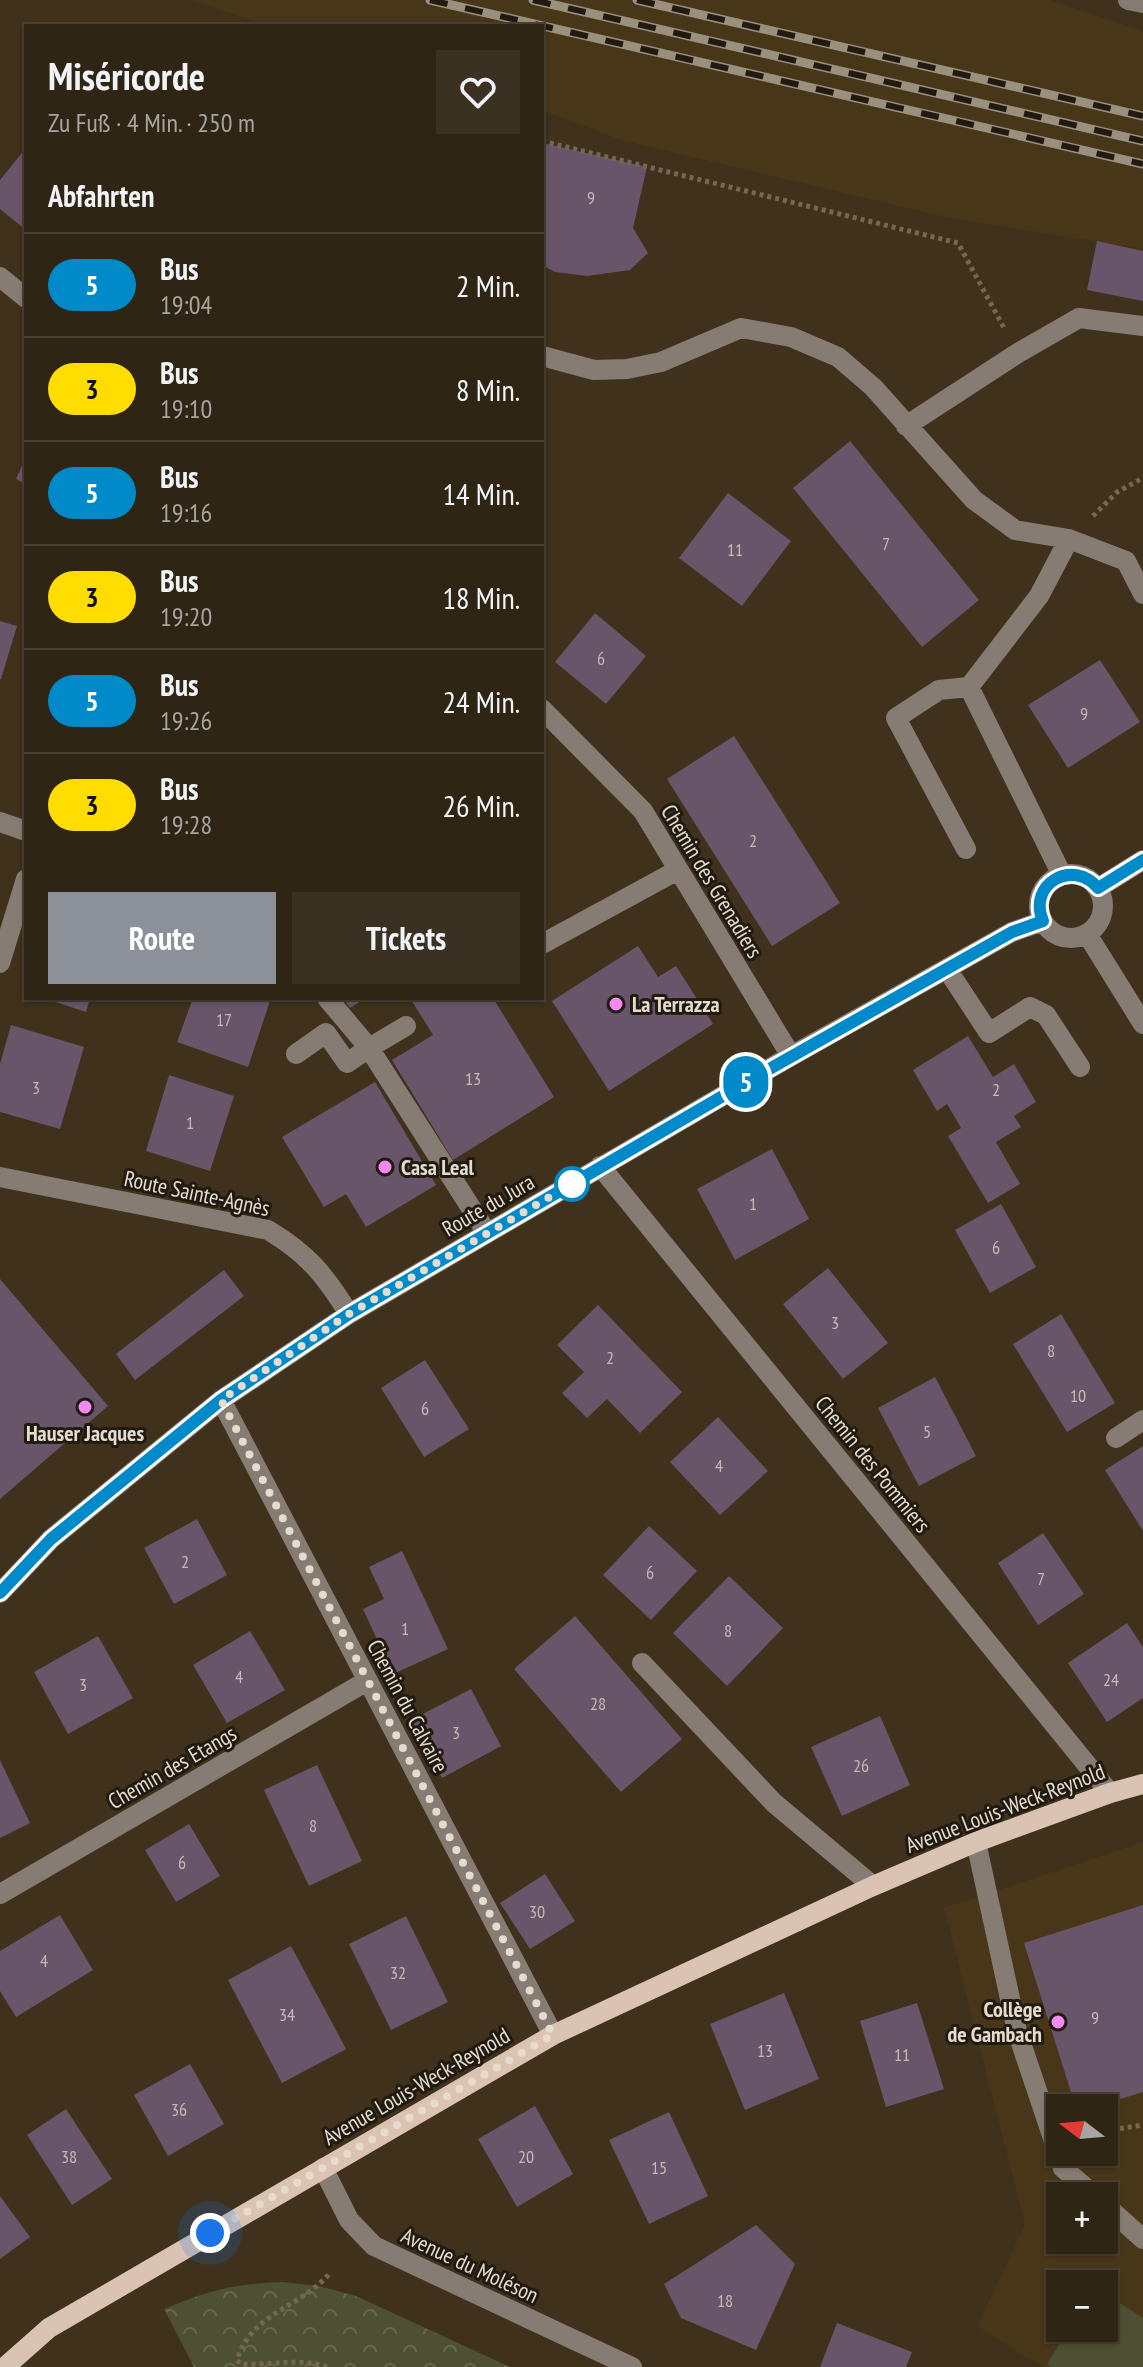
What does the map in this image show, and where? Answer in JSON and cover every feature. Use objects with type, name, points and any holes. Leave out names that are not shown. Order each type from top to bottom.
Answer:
[{"type":"main road","name":"Avenue Louis-Weck-Reynold","points":[[5,2367],[49,2328],[553,2035],[873,1886],[976,1842],[1143,1784]]},
{"type":"street","points":[[1128,0],[1143,3]]},
{"type":"street","points":[[0,277],[24,296]]},
{"type":"street","points":[[906,426],[1018,353],[1079,318],[1143,326]]},
{"type":"street","points":[[544,357],[594,370],[627,369],[661,362],[741,328],[791,337],[838,357],[873,387],[974,500],[1015,530],[1069,539],[1126,561],[1143,594]]},
{"type":"street","points":[[966,849],[896,718],[939,690],[969,687],[1039,596],[1069,539]]},
{"type":"street","points":[[969,687],[1062,875]]},
{"type":"street","name":"Chemin des Grenadiers","points":[[544,711],[643,811],[791,1056]]},
{"type":"street","points":[[0,822],[24,830]]},
{"type":"street","points":[[1098,888],[1143,860]]},
{"type":"street","points":[[544,943],[678,870]]},
{"type":"street","points":[[1062,875],[1079,875],[1098,888],[1103,912],[1098,925],[1087,934],[1075,938],[1062,937],[1051,931],[1043,921],[1039,911],[1041,896],[1049,883],[1062,875]]},
{"type":"street","points":[[0,963],[24,885]]},
{"type":"street","name":"Route du Jura","points":[[0,1593],[51,1539],[221,1400],[349,1314],[791,1056],[1012,932],[1043,921]]},
{"type":"street","points":[[1087,934],[1143,1024]]},
{"type":"street","points":[[947,969],[989,1033],[1030,1007],[1046,1015],[1080,1067]]},
{"type":"street","points":[[329,1000],[369,1048],[487,1233]]},
{"type":"street","points":[[296,1054],[326,1033],[347,1063],[406,1026]]},
{"type":"street","name":"Chemin des Pommiers","points":[[600,1166],[1110,1793]]},
{"type":"street","name":"Route Sainte-Agnès","points":[[0,1177],[268,1230],[297,1247],[328,1280],[349,1314]]},
{"type":"street","name":"Chemin du Calvaire","points":[[221,1400],[553,2035]]},
{"type":"street","points":[[1116,1438],[1143,1420]]},
{"type":"street","points":[[642,1663],[774,1803],[873,1886]]},
{"type":"street","name":"Chemin des Etangs","points":[[0,1894],[367,1681]]},
{"type":"street","points":[[976,1842],[1017,2031],[1063,2168],[1079,2182]]},
{"type":"street","name":"Avenue du Moléson","points":[[323,2168],[349,2220],[374,2246],[632,2367]]},
{"type":"street","points":[[1118,2217],[1143,2239]]},
{"type":"path","points":[[544,141],[958,243],[1018,353]]},
{"type":"path","points":[[1069,539],[1117,492],[1143,478]]},
{"type":"path","points":[[1118,2129],[1143,2125]]},
{"type":"path","points":[[327,2367],[313,2362],[241,2364],[237,2360],[242,2345],[264,2319],[315,2289],[329,2274]]},
{"type":"shaded area","points":[[194,0],[1050,0],[1143,31],[1143,249],[945,217],[621,140],[544,111],[544,24],[260,24]]},
{"type":"shaded area","name":"Collège de Gambach","points":[[1143,1842],[1143,2367],[1043,2367],[977,2326],[1025,2224],[944,1908]]},
{"type":"green space","points":[[283,2282],[319,2286],[356,2296],[510,2367],[194,2367],[164,2309],[222,2289]]},
{"type":"green space","points":[[1118,2302],[1143,2318],[1143,2367],[1052,2367],[1047,2364],[1061,2342],[1118,2342]]},
{"type":"building","points":[[544,143],[647,167],[633,228],[648,253],[630,270],[587,276],[555,272],[544,266]]},
{"type":"building","points":[[24,150],[24,228],[0,209],[0,180]]},
{"type":"building","points":[[1097,241],[1143,251],[1143,301],[1087,290]]},
{"type":"building","points":[[850,441],[979,600],[922,647],[793,488]]},
{"type":"building","points":[[24,461],[24,483],[16,479]]},
{"type":"building","points":[[728,493],[791,541],[742,606],[679,558]]},
{"type":"building","points":[[595,613],[646,656],[606,704],[555,662]]},
{"type":"building","points":[[0,621],[17,626],[1,679],[0,679]]},
{"type":"building","points":[[1100,660],[1140,722],[1068,768],[1028,705]]},
{"type":"building","points":[[734,736],[840,903],[772,946],[667,779]]},
{"type":"building","points":[[638,946],[658,977],[676,966],[713,1024],[609,1091],[552,1001]]},
{"type":"building","points":[[49,1000],[89,1000],[86,1012]]},
{"type":"building","points":[[192,1000],[270,1000],[248,1067],[177,1042]]},
{"type":"building","points":[[344,1000],[363,1000],[350,1008]]},
{"type":"building","points":[[411,1000],[494,1000],[554,1097],[453,1160],[392,1060],[433,1035]]},
{"type":"building","points":[[11,1025],[84,1047],[60,1129],[0,1112],[0,1064]]},
{"type":"building","points":[[968,1036],[993,1077],[1014,1064],[1036,1102],[1014,1116],[1021,1127],[996,1142],[1020,1184],[988,1203],[948,1136],[961,1128],[947,1104],[937,1111],[913,1070]]},
{"type":"building","points":[[169,1075],[234,1096],[210,1171],[146,1151]]},
{"type":"building","points":[[375,1082],[436,1185],[366,1227],[346,1194],[324,1207],[282,1137]]},
{"type":"building","points":[[772,1149],[809,1219],[735,1260],[697,1189]]},
{"type":"building","points":[[1001,1204],[1036,1267],[990,1293],[955,1230]]},
{"type":"building","points":[[828,1268],[888,1343],[843,1379],[783,1304]]},
{"type":"building","points":[[224,1270],[244,1296],[135,1380],[116,1354]]},
{"type":"building","points":[[0,1279],[108,1406],[0,1499]]},
{"type":"building","points":[[598,1305],[682,1392],[640,1433],[607,1399],[587,1418],[562,1393],[584,1372],[557,1345]]},
{"type":"building","points":[[1061,1314],[1115,1403],[1067,1432],[1013,1344]]},
{"type":"building","points":[[425,1360],[469,1429],[424,1457],[381,1388]]},
{"type":"building","points":[[935,1377],[976,1456],[919,1486],[878,1408]]},
{"type":"building","points":[[718,1417],[768,1471],[720,1515],[670,1462]]},
{"type":"building","points":[[1143,1446],[1143,1531],[1105,1470]]},
{"type":"building","points":[[197,1519],[227,1575],[174,1604],[144,1548]]},
{"type":"building","points":[[649,1526],[697,1571],[651,1620],[603,1575]]},
{"type":"building","points":[[1043,1533],[1084,1594],[1038,1625],[998,1563]]},
{"type":"building","points":[[402,1551],[448,1649],[393,1674],[363,1609],[384,1599],[369,1567]]},
{"type":"building","points":[[729,1576],[783,1628],[727,1686],[673,1633]]},
{"type":"building","points":[[575,1616],[682,1739],[621,1792],[514,1669]]},
{"type":"building","points":[[1127,1623],[1143,1647],[1143,1698],[1107,1722],[1068,1663]]},
{"type":"building","points":[[250,1631],[285,1690],[227,1723],[193,1665]]},
{"type":"building","points":[[98,1636],[133,1698],[68,1734],[34,1672]]},
{"type":"building","points":[[471,1689],[501,1746],[442,1778],[411,1720]]},
{"type":"building","points":[[880,1716],[910,1785],[842,1816],[811,1747]]},
{"type":"building","points":[[0,1760],[30,1823],[0,1838]]},
{"type":"building","points":[[317,1765],[362,1861],[309,1886],[264,1790]]},
{"type":"building","points":[[189,1824],[220,1876],[176,1902],[145,1850]]},
{"type":"building","points":[[545,1874],[575,1921],[530,1949],[500,1903]]},
{"type":"building","points":[[1143,1905],[1143,2092],[1118,2100],[1118,2094],[1072,2094],[1024,1943]]},
{"type":"building","points":[[60,1915],[93,1970],[16,2017],[0,1991],[0,1951]]},
{"type":"building","points":[[406,1916],[448,2002],[391,2030],[349,1944]]},
{"type":"building","points":[[291,1946],[346,2049],[282,2083],[228,1980]]},
{"type":"building","points":[[784,1993],[819,2079],[745,2110],[710,2024]]},
{"type":"building","points":[[917,2003],[944,2089],[886,2107],[860,2021]]},
{"type":"building","points":[[190,2064],[224,2124],[168,2156],[134,2095]]},
{"type":"building","points":[[535,2106],[573,2174],[517,2207],[478,2139]]},
{"type":"building","points":[[66,2109],[112,2179],[72,2205],[27,2135]]},
{"type":"building","points":[[669,2112],[708,2196],[649,2224],[609,2140]]},
{"type":"building","points":[[0,2196],[30,2237],[0,2259]]},
{"type":"building","points":[[756,2225],[795,2264],[756,2350],[681,2318],[664,2284]]},
{"type":"building","points":[[837,2323],[912,2352],[906,2367],[820,2367]]},
{"type":"railway","points":[[430,0],[534,24]]},
{"type":"railway","points":[[533,0],[1143,141]]},
{"type":"railway","points":[[637,0],[1143,116]]},
{"type":"railway","points":[[544,26],[1143,164]]},
{"type":"bus line","name":"5","points":[[0,1593],[51,1539],[221,1400],[349,1314],[791,1056],[1012,932],[1043,921],[1039,901],[1043,891],[1057,877],[1079,875],[1098,888],[1143,860]]},
{"type":"place","name":"La Terrazza","points":[[616,1004]]},
{"type":"place","name":"Casa Leal","points":[[385,1167]]},
{"type":"place","name":"Hauser Jacques","points":[[85,1407]]},
{"type":"place","name":"Collège de Gambach","points":[[1058,2022]]},
{"type":"route","points":[[210,2233],[553,2035],[221,1400],[349,1314],[572,1184]]}]
